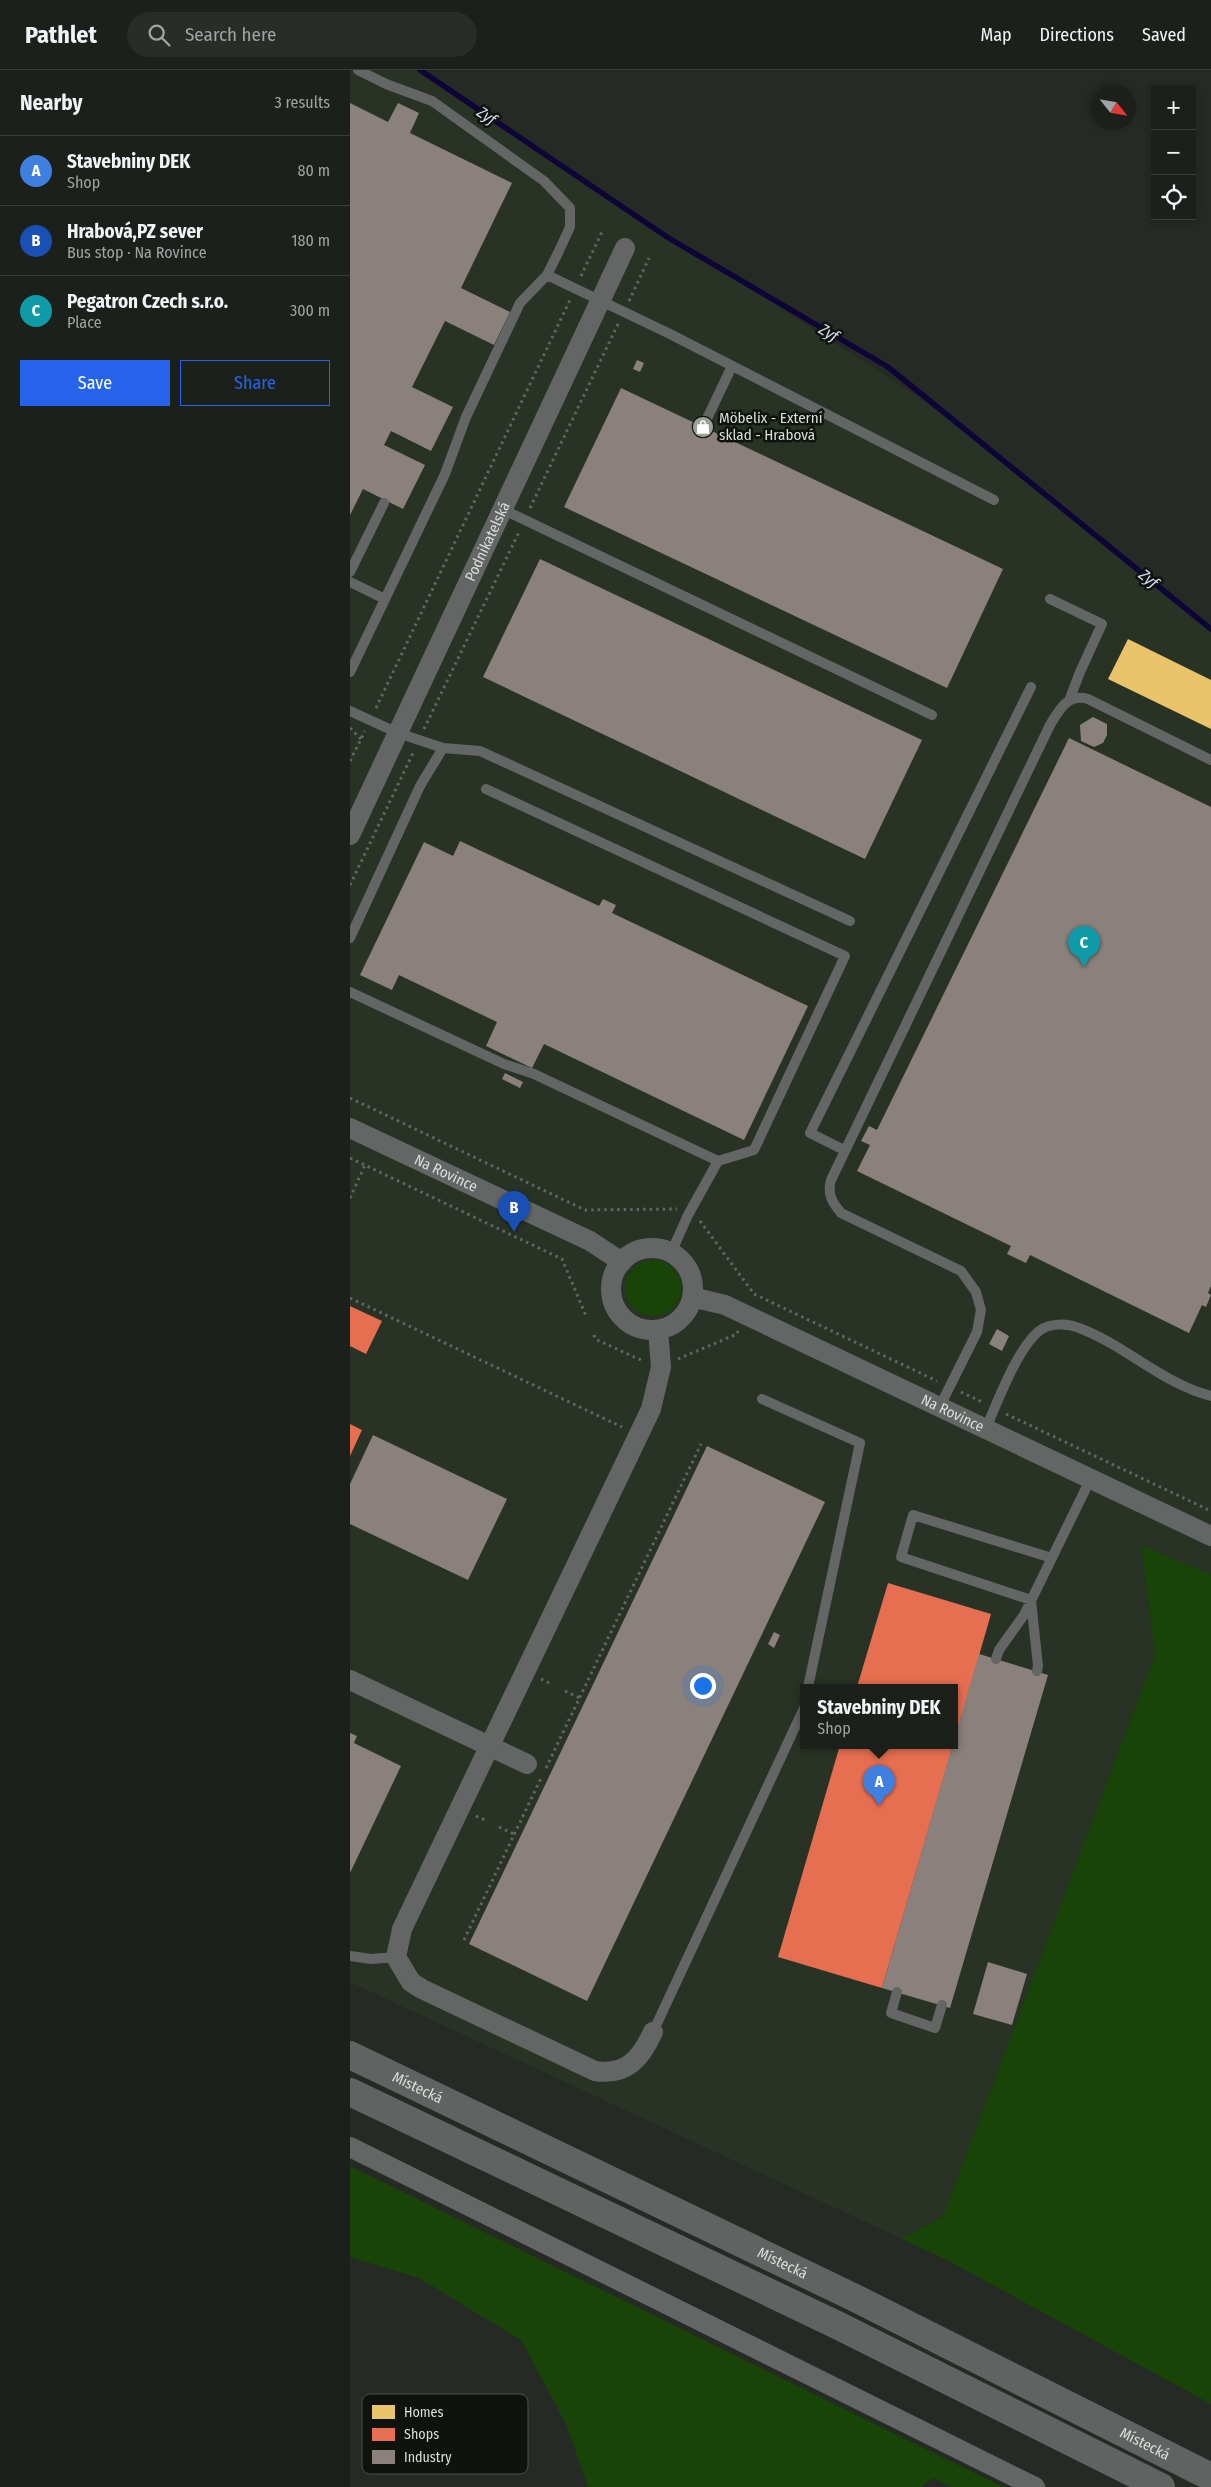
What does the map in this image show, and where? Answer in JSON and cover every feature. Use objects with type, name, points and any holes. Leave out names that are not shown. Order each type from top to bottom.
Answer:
[{"type":"highway","name":"Místecká","points":[[350,2056],[851,2296],[1211,2477]]},
{"type":"highway","name":"Místecká","points":[[350,2092],[846,2330],[1161,2487]]},
{"type":"street","name":"Podnikatelská","points":[[350,835],[625,248]]},
{"type":"street","name":"Na Rovince","points":[[350,1128],[590,1241],[622,1262]]},
{"type":"street","points":[[645,1249],[658,1249],[671,1253],[682,1260],[689,1271],[693,1284],[692,1297],[688,1309],[680,1319],[670,1326],[658,1330],[634,1326],[617,1310],[613,1298],[612,1285],[615,1272],[622,1262],[633,1253],[645,1249]]},
{"type":"street","name":"Na Rovince","points":[[692,1297],[725,1305],[1211,1536]]},
{"type":"street","points":[[653,2032],[645,2050],[635,2061],[621,2070],[608,2073],[595,2071],[422,1989],[411,1982],[396,1957],[402,1929],[651,1409],[661,1367],[658,1330]]},
{"type":"street","points":[[350,1680],[527,1764]]},
{"type":"street","points":[[350,2147],[1035,2487]]},
{"type":"lane","points":[[350,672],[445,474],[466,417],[520,303],[547,275],[570,227],[570,208],[544,181],[432,100],[386,84],[358,70]]},
{"type":"lane","points":[[547,275],[732,366],[994,500]]},
{"type":"lane","points":[[703,427],[732,366]]},
{"type":"lane","points":[[350,572],[384,503]]},
{"type":"lane","points":[[502,509],[932,715]]},
{"type":"lane","points":[[350,582],[385,599]]},
{"type":"lane","points":[[1050,599],[1102,624],[1080,670],[1069,701]]},
{"type":"lane","points":[[844,1150],[810,1133],[1031,687]]},
{"type":"lane","points":[[940,1406],[977,1332],[981,1310],[976,1292],[961,1271],[840,1213],[831,1201],[828,1189],[844,1150],[1050,725],[1064,704],[1080,698],[1088,699],[1211,760]]},
{"type":"lane","points":[[350,711],[398,733],[443,748],[480,751],[850,922]]},
{"type":"lane","points":[[350,938],[420,786],[443,748]]},
{"type":"lane","points":[[350,992],[504,1064],[534,1074],[718,1161],[754,1150],[845,956],[486,789]]},
{"type":"lane","points":[[671,1253],[688,1215],[718,1161]]},
{"type":"lane","points":[[986,1428],[1023,1349],[1040,1331],[1060,1325],[1079,1328],[1173,1380],[1199,1393],[1211,1396]]},
{"type":"lane","points":[[762,1399],[860,1443],[809,1684]]},
{"type":"lane","points":[[996,1659],[999,1650],[1024,1615],[1091,1478]]},
{"type":"lane","points":[[1031,1600],[901,1557],[912,1515],[1052,1558]]},
{"type":"lane","points":[[1031,1600],[1038,1666],[1036,1671]]},
{"type":"lane","points":[[653,2032],[800,1717]]},
{"type":"lane","points":[[350,1956],[371,1959],[396,1957]]},
{"type":"lane","points":[[897,1992],[891,2013],[935,2028],[942,2005]]},
{"type":"path","points":[[350,762],[602,232]]},
{"type":"path","points":[[350,885],[649,258]]},
{"type":"path","points":[[350,728],[361,739]]},
{"type":"path","points":[[350,1099],[584,1210],[674,1208],[679,1210]]},
{"type":"path","points":[[350,1158],[562,1259],[586,1316]]},
{"type":"path","points":[[350,1198],[365,1165]]},
{"type":"path","points":[[696,1219],[703,1222],[754,1294]]},
{"type":"path","points":[[350,1298],[627,1430]]},
{"type":"path","points":[[670,1360],[676,1360],[737,1334],[739,1328]]},
{"type":"path","points":[[594,1335],[595,1339],[642,1361],[648,1361]]},
{"type":"path","points":[[464,1940],[701,1444]]},
{"type":"path","points":[[565,1690],[580,1698]]},
{"type":"path","points":[[499,1827],[515,1834]]},
{"type":"shaded area","points":[[350,70],[420,70],[629,210],[957,422],[1211,631],[1211,1575],[1141,1546],[1155,1655],[943,2216],[902,2239],[350,1982]]},
{"type":"green space","points":[[653,1260],[664,1262],[673,1268],[679,1277],[681,1288],[679,1299],[673,1308],[664,1314],[653,1316],[642,1314],[633,1308],[627,1299],[625,1288],[627,1277],[633,1268],[642,1262]]},
{"type":"green space","points":[[1141,1545],[1211,1575],[1211,2404],[947,2260],[902,2239],[943,2216],[1155,1655]]},
{"type":"green space","points":[[350,2166],[1003,2487],[951,2487],[933,2478],[921,2487],[588,2487],[566,2424],[521,2340],[419,2278],[350,2257]]},
{"type":"building: Homes","points":[[1128,639],[1211,680],[1211,729],[1108,679]]},
{"type":"building: Shops","points":[[350,1306],[382,1321],[366,1354],[350,1346]]},
{"type":"building: Shops","points":[[350,1424],[362,1430],[350,1456]]},
{"type":"building: Shops","points":[[888,1583],[991,1614],[958,1729],[958,1684],[858,1684]]},
{"type":"building: Shops","points":[[839,1749],[952,1749],[882,1988],[778,1957]]},
{"type":"building: Industry","points":[[350,103],[388,122],[398,103],[419,113],[410,133],[512,183],[461,288],[510,312],[494,345],[445,321],[412,387],[453,407],[431,451],[391,431],[384,445],[425,465],[403,509],[363,489],[350,515]]},
{"type":"building: Industry","points":[[637,360],[644,363],[640,372],[633,369]]},
{"type":"building: Industry","points":[[621,388],[1003,569],[947,688],[564,507]]},
{"type":"building: Industry","points":[[540,559],[922,740],[865,859],[483,677]]},
{"type":"building: Industry","points":[[1093,717],[1107,724],[1107,735],[1103,743],[1094,747],[1081,741],[1080,725]]},
{"type":"building: Industry","points":[[1069,738],[1211,807],[1211,1286],[1208,1293],[1211,1295],[1206,1307],[1202,1305],[1189,1333],[1030,1255],[1026,1263],[1007,1254],[1011,1246],[857,1171],[870,1145],[861,1141],[869,1126],[877,1130]]},
{"type":"building: Industry","points":[[460,841],[599,906],[603,899],[616,905],[612,913],[808,1006],[744,1140],[544,1044],[532,1068],[486,1046],[497,1022],[399,975],[392,990],[360,975],[424,842],[453,856]]},
{"type":"building: Industry","points":[[505,1073],[523,1082],[520,1088],[502,1079]]},
{"type":"building: Industry","points":[[997,1329],[1009,1336],[1002,1351],[989,1344]]},
{"type":"building: Industry","points":[[373,1435],[507,1499],[468,1580],[350,1524],[350,1484]]},
{"type":"building: Industry","points":[[707,1446],[825,1502],[587,2001],[469,1944]]},
{"type":"building: Industry","points":[[774,1632],[780,1635],[774,1648],[768,1644]]},
{"type":"building: Industry","points":[[979,1654],[1048,1675],[950,2008],[882,1988],[951,1749],[958,1749],[958,1726]]},
{"type":"building: Industry","points":[[350,1733],[357,1736],[354,1743],[401,1766],[350,1873]]},
{"type":"building: Industry","points":[[988,1962],[1027,1974],[1012,2025],[973,2014]]},
{"type":"waterway","name":"Zyf","points":[[420,70],[667,237],[888,367],[1211,629]]},
{"type":"place","name":"Möbelix - Externí sklad - Hrabová","points":[[703,427]]},
{"type":"place","name":"Pegatron Czech s.r.o.","points":[[1084,967]]},
{"type":"place","name":"Hrabová,PZ sever","points":[[514,1232]]},
{"type":"place","name":"Stavebniny DEK","points":[[879,1806]]}]
